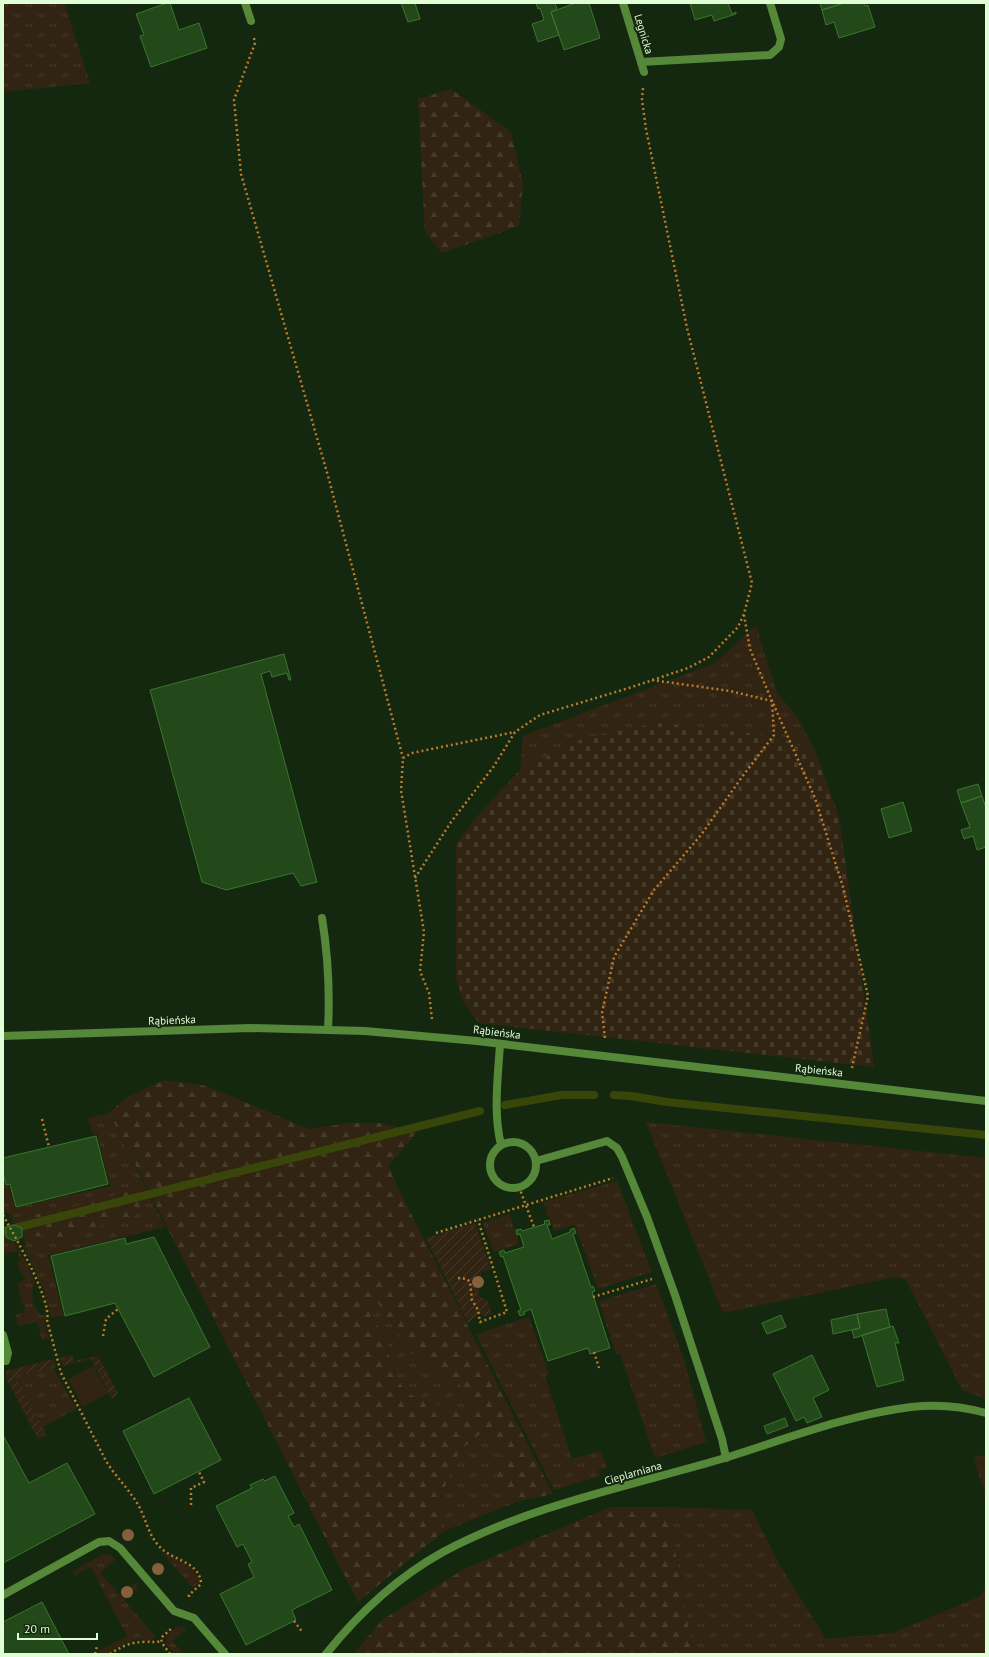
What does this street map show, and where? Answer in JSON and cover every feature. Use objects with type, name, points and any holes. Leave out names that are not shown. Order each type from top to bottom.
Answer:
[{"type":"street","points":[[245,3],[251,21]]},
{"type":"street","name":"Legnicka","points":[[623,3],[644,72]]},
{"type":"street","points":[[641,62],[770,55],[779,48],[781,39],[770,3]]},
{"type":"street","points":[[322,918],[328,954],[328,1029]]},
{"type":"street","name":"Rąbieńska","points":[[3,1036],[250,1028],[328,1029],[434,1036],[986,1101]]},
{"type":"street","points":[[500,1044],[496,1116],[497,1131],[501,1145]]},
{"type":"street","points":[[511,1141],[518,1142],[526,1145],[531,1150],[536,1161],[535,1172],[532,1179],[526,1184],[512,1188],[497,1183],[492,1176],[489,1169],[489,1161],[492,1154],[501,1145],[511,1141]]},
{"type":"street","points":[[536,1161],[607,1141],[617,1148],[647,1217],[668,1274],[722,1439],[726,1458]]},
{"type":"street","points":[[3,1335],[8,1353],[6,1361],[3,1361]]},
{"type":"street","name":"Cieplarniana","points":[[326,1654],[354,1620],[395,1584],[442,1553],[471,1538],[531,1513],[726,1458],[802,1433],[894,1410],[927,1405],[944,1405],[973,1409],[986,1413]]},
{"type":"street","points":[[3,1595],[99,1542],[109,1541],[120,1548],[174,1610],[194,1618],[225,1654]]},
{"type":"path","points":[[251,21],[255,43],[234,100],[241,174],[328,476],[403,758],[401,790],[424,932],[420,971],[429,993],[434,1036]]},
{"type":"path","points":[[403,758],[412,753],[515,732],[540,715],[688,668],[709,657],[738,627],[744,614],[752,584],[687,328],[646,129],[642,100],[644,72]]},
{"type":"path","points":[[744,614],[750,649],[815,798],[843,887],[868,996],[848,1084]]},
{"type":"path","points":[[651,680],[730,691],[772,701]]},
{"type":"path","points":[[607,1057],[602,1013],[614,957],[654,890],[701,834],[774,735],[772,701]]},
{"type":"path","points":[[416,878],[451,822],[494,766],[515,732]]},
{"type":"path","points":[[42,1119],[49,1147]]},
{"type":"path","points":[[436,1232],[628,1173]]},
{"type":"path","points":[[519,1187],[534,1227]]},
{"type":"path","points":[[3,1215],[40,1288],[49,1315],[47,1320],[61,1373],[106,1461],[113,1472],[131,1492],[139,1505],[148,1529],[162,1549],[186,1562],[201,1576],[201,1584],[189,1595],[189,1600],[174,1625],[161,1638],[162,1643],[170,1654]]},
{"type":"path","points":[[458,1278],[467,1279],[470,1282],[472,1300],[478,1310],[480,1322],[507,1312],[478,1220]]},
{"type":"path","points":[[593,1297],[668,1274]]},
{"type":"path","points":[[103,1336],[106,1319],[118,1309]]},
{"type":"path","points":[[594,1352],[599,1368]]},
{"type":"path","points":[[191,1505],[191,1488],[204,1482],[199,1472]]},
{"type":"path","points":[[294,1621],[302,1633]]},
{"type":"path","points":[[110,1654],[132,1642],[145,1641],[154,1643],[162,1641]]},
{"type":"path","points":[[95,1654],[97,1646]]},
{"type":"green space","points":[[3,3],[64,3],[90,83],[3,92]]},
{"type":"green space","points":[[451,89],[511,132],[523,185],[519,226],[442,253],[425,232],[418,99]]},
{"type":"green space","points":[[756,625],[777,693],[798,718],[816,753],[774,735],[751,734],[584,738],[520,770],[523,736],[715,663]]},
{"type":"green space","points":[[657,723],[776,736],[816,753],[839,817],[874,1067],[479,1023],[464,1003],[456,979],[456,844],[480,813],[520,770],[584,738]]},
{"type":"green space","points":[[165,1080],[206,1086],[309,1129],[349,1123],[381,1123],[417,1132],[389,1165],[394,1180],[553,1494],[519,1501],[496,1478],[503,1454],[488,1427],[463,1448],[454,1461],[441,1498],[444,1531],[358,1602],[109,1113],[125,1098]],"holes":[[[375,1299],[411,1353],[470,1391],[471,1406],[461,1411],[440,1406],[411,1395],[403,1388],[390,1362],[388,1344],[370,1313]]]},
{"type":"green space","points":[[109,1113],[165,1227],[48,1255],[63,1315],[51,1318],[44,1290],[24,1247],[26,1245],[23,1237],[23,1227],[14,1223],[9,1213],[5,1214],[3,1210],[3,1179],[5,1187],[9,1186],[15,1208],[110,1186],[97,1133],[93,1134],[88,1118]]},
{"type":"green space","points":[[646,1122],[986,1158],[986,1399],[962,1390],[906,1280],[896,1277],[723,1313]]},
{"type":"green space","points":[[617,1181],[652,1272],[598,1289],[575,1225],[554,1231],[543,1202]]},
{"type":"green space","points":[[126,1189],[136,1194],[143,1210],[134,1216],[67,1237],[34,1236],[20,1221],[24,1217],[107,1199]]},
{"type":"green space","points":[[510,1214],[519,1244],[494,1252],[483,1222]]},
{"type":"green space","points":[[475,1223],[491,1269],[481,1272],[482,1283],[479,1287],[478,1293],[481,1298],[487,1299],[492,1314],[485,1316],[479,1314],[470,1321],[469,1325],[426,1238]]},
{"type":"green space","points":[[3,1224],[6,1229],[6,1237],[14,1242],[19,1249],[35,1282],[32,1291],[32,1299],[35,1307],[41,1315],[46,1316],[44,1320],[49,1339],[42,1340],[37,1322],[18,1326],[15,1315],[25,1312],[17,1283],[25,1280],[22,1272],[20,1272],[17,1262],[20,1261],[18,1251],[3,1254]]},
{"type":"green space","points":[[656,1284],[684,1359],[706,1442],[655,1458],[620,1353],[616,1354],[599,1301]]},
{"type":"green space","points":[[375,1299],[411,1353],[470,1391],[471,1406],[461,1411],[440,1406],[411,1395],[403,1388],[390,1361],[388,1344],[370,1313]]},
{"type":"green space","points":[[529,1317],[549,1374],[545,1376],[572,1459],[601,1451],[607,1468],[598,1470],[600,1476],[554,1490],[476,1334]]},
{"type":"green space","points":[[72,1355],[74,1361],[98,1356],[118,1393],[112,1399],[91,1359],[62,1366],[60,1358]]},
{"type":"green space","points":[[54,1359],[56,1368],[15,1376],[46,1435],[38,1439],[7,1380],[6,1371]]},
{"type":"green space","points":[[52,1366],[76,1409],[43,1427],[15,1376]]},
{"type":"green space","points":[[93,1366],[108,1393],[83,1407],[68,1379]]},
{"type":"green space","points":[[488,1427],[503,1454],[496,1478],[519,1501],[444,1531],[441,1498],[454,1461],[463,1448]]},
{"type":"green space","points":[[986,1455],[986,1497],[973,1457]]},
{"type":"green space","points":[[611,1507],[668,1507],[693,1654],[354,1654],[382,1620],[466,1568]]},
{"type":"green space","points":[[668,1507],[752,1510],[778,1562],[826,1639],[893,1633],[981,1596],[986,1584],[986,1654],[693,1654]]},
{"type":"green space","points":[[162,1552],[189,1567],[194,1571],[200,1581],[193,1588]]},
{"type":"green space","points":[[103,1554],[109,1555],[116,1559],[100,1573],[120,1595],[135,1583],[138,1587],[124,1600],[156,1637],[152,1640],[138,1639],[130,1641],[107,1653],[100,1654],[99,1651],[127,1636],[91,1567],[74,1576],[73,1572]]},
{"type":"green space","points":[[178,1626],[187,1629],[172,1641],[184,1654],[175,1654],[166,1644],[166,1636]]},
{"type":"building","points":[[170,3],[179,30],[199,23],[207,48],[151,67],[140,36],[144,35],[136,14]]},
{"type":"building","points":[[401,3],[415,3],[420,19],[408,22]]},
{"type":"building","points":[[536,3],[555,3],[557,9],[551,12],[559,35],[538,42],[532,24],[544,20],[540,8],[538,9]]},
{"type":"building","points":[[576,3],[589,3],[600,38],[564,50],[551,12]]},
{"type":"building","points":[[690,3],[728,3],[732,14],[736,12],[736,14],[714,21],[712,15],[695,20]]},
{"type":"building","points":[[820,3],[844,3],[822,10]]},
{"type":"building","points":[[844,3],[864,3],[865,6],[868,5],[875,27],[839,38],[834,22],[826,25],[822,10]]},
{"type":"building","points":[[284,654],[291,680],[289,680],[287,673],[272,677],[270,671],[261,674],[317,882],[301,886],[293,873],[226,890],[202,882],[150,690]]},
{"type":"building","points":[[978,784],[982,796],[961,803],[957,790]]},
{"type":"building","points":[[982,796],[986,808],[986,847],[977,850],[973,836],[964,839],[961,830],[970,827],[961,803]]},
{"type":"building","points":[[903,802],[912,831],[889,838],[881,809]]},
{"type":"building","points":[[96,1136],[108,1184],[16,1207],[10,1184],[6,1185],[3,1173],[3,1158]]},
{"type":"building","points":[[549,1220],[550,1225],[547,1225],[552,1239],[570,1232],[570,1230],[574,1228],[576,1233],[573,1234],[591,1287],[593,1286],[595,1291],[592,1292],[610,1348],[590,1354],[588,1348],[548,1361],[531,1309],[524,1312],[525,1314],[520,1316],[518,1311],[521,1310],[503,1256],[501,1257],[499,1252],[504,1250],[505,1253],[524,1247],[520,1234],[517,1235],[516,1230],[521,1229],[522,1231],[545,1224],[544,1221]]},
{"type":"building","points":[[14,1225],[22,1228],[22,1237],[14,1241],[6,1237],[6,1228]]},
{"type":"building","points":[[154,1237],[210,1347],[154,1377],[115,1303],[65,1316],[51,1256],[125,1238],[126,1244]]},
{"type":"building","points":[[886,1309],[890,1327],[854,1338],[852,1330],[860,1328],[857,1314]]},
{"type":"building","points":[[857,1314],[860,1328],[833,1334],[831,1320]]},
{"type":"building","points":[[781,1315],[786,1327],[767,1334],[762,1323]]},
{"type":"building","points":[[893,1326],[899,1343],[895,1343],[904,1380],[877,1387],[862,1335]]},
{"type":"building","points":[[812,1355],[829,1390],[813,1398],[822,1417],[807,1423],[804,1417],[796,1421],[773,1374]]},
{"type":"building","points":[[189,1398],[221,1460],[154,1494],[123,1431]]},
{"type":"building","points":[[785,1418],[788,1426],[767,1434],[764,1426]]},
{"type":"building","points":[[3,1435],[29,1483],[67,1463],[95,1514],[3,1563]]},
{"type":"building","points":[[275,1476],[294,1513],[288,1516],[294,1527],[299,1524],[332,1590],[292,1610],[296,1620],[246,1645],[220,1594],[254,1577],[248,1564],[252,1562],[243,1544],[237,1547],[216,1506],[252,1488],[250,1485],[263,1479],[265,1481]]},
{"type":"building","points":[[42,1602],[69,1654],[3,1654],[3,1622]]},
{"type":"waterway","points":[[505,1105],[561,1095],[594,1095]]},
{"type":"waterway","points":[[614,1095],[631,1096],[667,1102],[986,1135]]},
{"type":"waterway","points":[[3,1231],[480,1111]]}]
